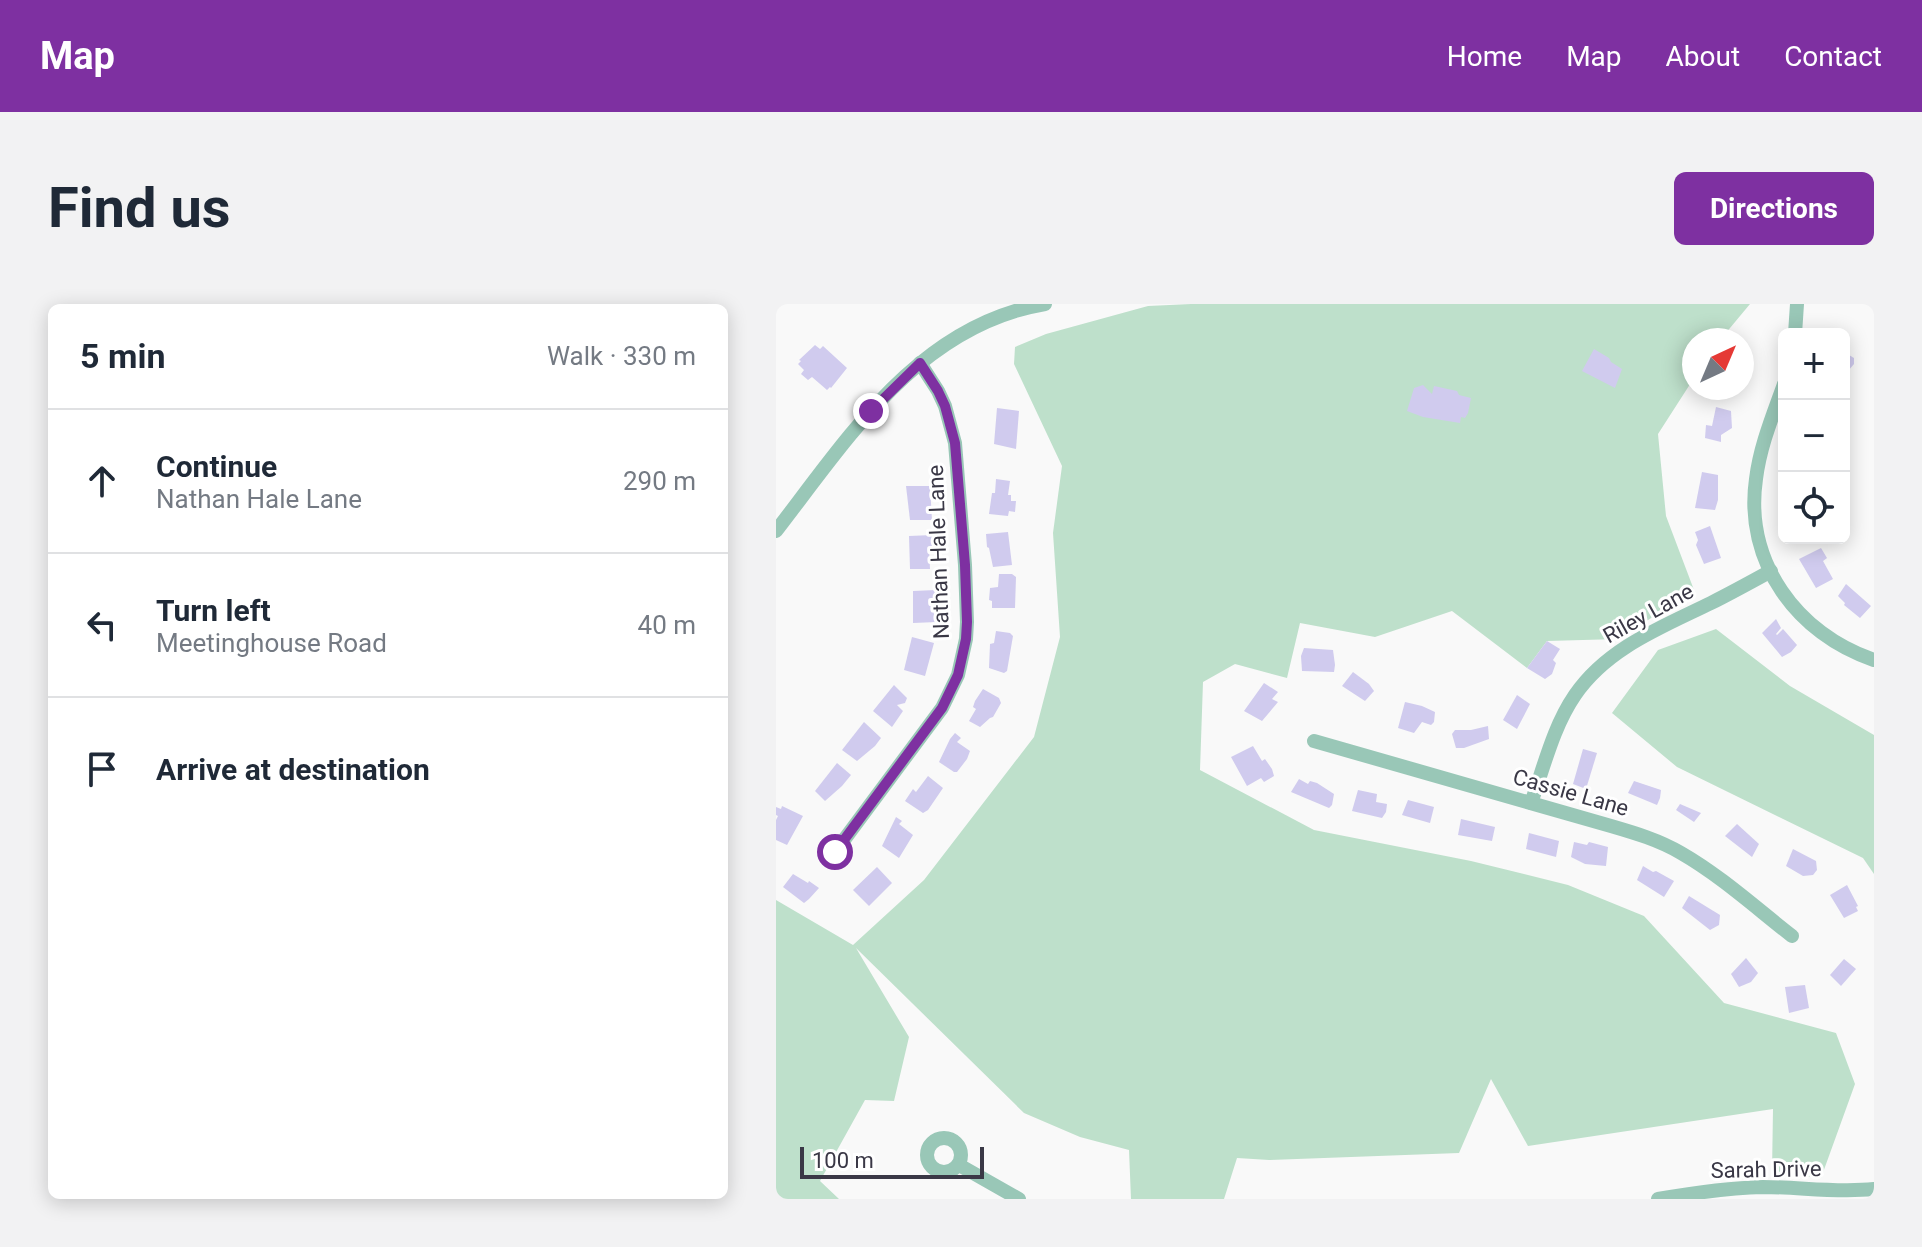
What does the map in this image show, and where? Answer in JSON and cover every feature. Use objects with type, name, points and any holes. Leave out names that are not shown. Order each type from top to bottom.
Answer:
[{"type":"street","points":[[776,531],[856,427],[920,363],[984,322],[1045,304]]},
{"type":"street","points":[[1795,328],[1797,304]]},
{"type":"street","name":"Nathan Hale Lane","points":[[835,852],[942,708],[958,675],[966,639],[965,565],[956,451],[945,406],[920,363]]},
{"type":"street","points":[[1778,400],[1765,437],[1756,480],[1754,504],[1762,550],[1787,598],[1806,621],[1839,645],[1874,660]]},
{"type":"street","name":"Riley Lane","points":[[1531,803],[1559,724],[1573,698],[1602,665],[1650,632],[1771,571]]},
{"type":"street","name":"Cassie Lane","points":[[1314,741],[1658,842],[1681,853],[1792,936]]},
{"type":"street","points":[[959,1165],[1019,1199]]},
{"type":"street","name":"Sarah Drive","points":[[1658,1199],[1723,1188],[1874,1189]]},
{"type":"green space","points":[[1750,304],[1730,328],[1682,328],[1682,397],[1658,434],[1666,516],[1694,590],[1619,639],[1547,641],[1527,668],[1452,611],[1375,637],[1300,623],[1287,678],[1235,664],[1203,682],[1200,770],[1314,830],[1471,861],[1568,885],[1644,916],[1724,1003],[1836,1033],[1855,1084],[1821,1178],[1772,1172],[1773,1109],[1528,1146],[1491,1079],[1459,1153],[1269,1160],[1237,1158],[1224,1199],[1131,1199],[1129,1150],[1080,1137],[1024,1113],[856,948],[909,1037],[894,1101],[865,1100],[820,1181],[839,1199],[776,1199],[776,900],[853,945],[924,880],[1034,737],[1060,637],[1053,533],[1062,466],[1014,364],[1015,347],[1046,334],[1148,306]]},
{"type":"green space","points":[[1716,629],[1790,686],[1874,735],[1874,874],[1863,858],[1677,767],[1612,713],[1658,650]]},
{"type":"building","points":[[815,345],[820,349],[823,346],[847,368],[827,390],[812,377],[808,380],[801,374],[804,370],[798,364]]},
{"type":"building","points":[[1594,349],[1622,369],[1615,388],[1582,371]]},
{"type":"building","points":[[1423,385],[1432,394],[1434,386],[1471,398],[1465,418],[1461,417],[1460,423],[1407,411],[1414,388]]},
{"type":"building","points":[[1716,407],[1731,411],[1732,428],[1721,435],[1721,442],[1705,438],[1706,425],[1712,426]]},
{"type":"building","points":[[997,408],[1019,411],[1016,449],[994,444]]},
{"type":"building","points":[[1702,472],[1718,475],[1715,510],[1695,508]]},
{"type":"building","points":[[996,479],[1010,481],[1008,495],[1011,495],[1011,501],[1016,501],[1015,512],[1009,511],[1008,516],[989,514]]},
{"type":"building","points":[[906,486],[930,486],[932,520],[910,520]]},
{"type":"building","points":[[1710,526],[1721,558],[1704,564],[1696,545],[1695,532]]},
{"type":"building","points":[[1008,532],[1012,565],[993,567],[986,534]]},
{"type":"building","points":[[933,535],[934,549],[929,549],[930,569],[910,569],[909,536]]},
{"type":"building","points":[[1821,548],[1827,558],[1823,561],[1833,579],[1816,588],[1799,559]]},
{"type":"building","points":[[999,574],[1016,577],[1015,608],[992,608],[990,588],[998,587]]},
{"type":"building","points":[[1846,584],[1871,606],[1860,618],[1838,596]]},
{"type":"building","points":[[936,590],[937,622],[913,623],[913,591]]},
{"type":"building","points":[[1776,619],[1781,628],[1776,634],[1783,629],[1797,645],[1782,657],[1762,633]]},
{"type":"building","points":[[996,631],[1013,636],[1007,671],[1004,673],[989,668],[990,644],[994,643]]},
{"type":"building","points":[[912,637],[934,643],[925,676],[904,670]]},
{"type":"building","points":[[1547,641],[1560,649],[1553,660],[1556,663],[1552,674],[1545,679],[1527,668]]},
{"type":"building","points":[[1304,648],[1333,650],[1334,672],[1302,671]]},
{"type":"building","points":[[1353,672],[1374,691],[1365,701],[1342,686]]},
{"type":"building","points":[[1264,683],[1278,692],[1272,699],[1278,702],[1262,721],[1244,711]]},
{"type":"building","points":[[894,685],[907,698],[905,703],[897,705],[903,711],[892,727],[873,711]]},
{"type":"building","points":[[983,689],[999,698],[1001,703],[993,717],[980,727],[969,721],[976,709],[973,707],[975,701]]},
{"type":"building","points":[[1517,695],[1530,704],[1517,729],[1503,720]]},
{"type":"building","points":[[1405,702],[1435,712],[1434,722],[1431,725],[1422,722],[1414,733],[1398,728]]},
{"type":"building","points":[[864,722],[881,738],[857,761],[842,750]]},
{"type":"building","points":[[1488,726],[1489,739],[1456,748],[1452,734],[1455,730]]},
{"type":"building","points":[[955,733],[961,738],[957,742],[970,751],[957,772],[939,762]]},
{"type":"building","points":[[1253,746],[1274,776],[1264,782],[1261,778],[1247,786],[1231,757]]},
{"type":"building","points":[[1583,749],[1597,753],[1586,789],[1573,784]]},
{"type":"building","points":[[837,763],[851,775],[825,801],[815,791]]},
{"type":"building","points":[[928,776],[943,788],[923,813],[905,801]]},
{"type":"building","points":[[1299,779],[1308,784],[1310,781],[1317,783],[1334,794],[1332,805],[1329,808],[1291,792]]},
{"type":"building","points":[[1634,781],[1661,790],[1657,805],[1628,793]]},
{"type":"building","points":[[1358,790],[1377,794],[1376,802],[1387,804],[1382,818],[1352,811]]},
{"type":"building","points":[[1408,800],[1434,807],[1430,823],[1402,815]]},
{"type":"building","points":[[1680,804],[1701,813],[1694,822],[1676,810]]},
{"type":"building","points":[[782,806],[803,816],[787,845],[776,840],[776,807],[781,809]]},
{"type":"building","points":[[896,817],[902,821],[899,824],[913,835],[899,858],[882,846]]},
{"type":"building","points":[[1461,819],[1495,827],[1492,841],[1458,835]]},
{"type":"building","points":[[1737,824],[1759,844],[1752,857],[1725,836]]},
{"type":"building","points":[[1529,833],[1559,841],[1556,857],[1526,849]]},
{"type":"building","points":[[1574,842],[1608,847],[1606,866],[1585,864],[1571,857]]},
{"type":"building","points":[[1793,849],[1816,861],[1817,870],[1813,875],[1803,876],[1786,866]]},
{"type":"building","points":[[1643,866],[1674,881],[1664,897],[1637,880]]},
{"type":"building","points":[[877,867],[892,883],[869,906],[853,890]]},
{"type":"building","points":[[793,874],[819,888],[804,903],[783,887]]},
{"type":"building","points":[[1847,885],[1858,911],[1844,918],[1830,895]]},
{"type":"building","points":[[1689,896],[1720,915],[1719,925],[1710,930],[1682,908]]},
{"type":"building","points":[[1746,958],[1758,973],[1751,982],[1739,987],[1731,974]]},
{"type":"building","points":[[1844,959],[1856,969],[1841,986],[1830,975]]},
{"type":"building","points":[[1805,985],[1809,1008],[1789,1013],[1785,987]]},
{"type":"route","points":[[835,852],[942,708],[958,675],[966,639],[965,565],[957,459],[945,406],[920,363],[871,411]]}]
